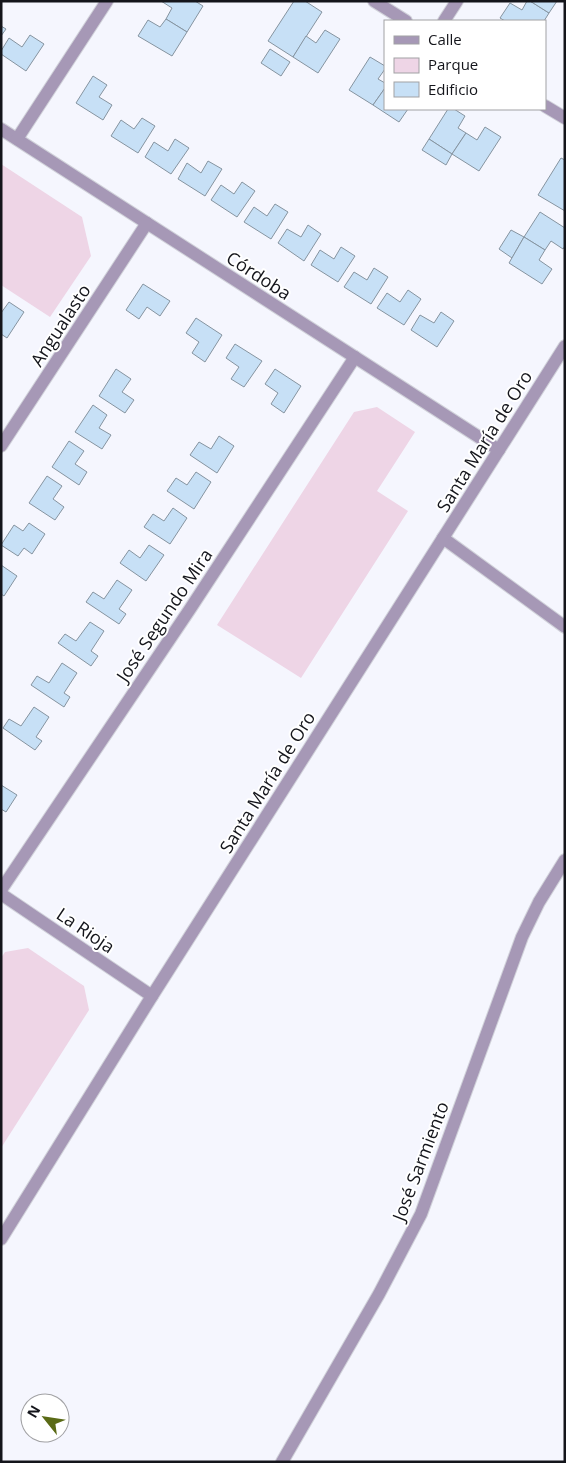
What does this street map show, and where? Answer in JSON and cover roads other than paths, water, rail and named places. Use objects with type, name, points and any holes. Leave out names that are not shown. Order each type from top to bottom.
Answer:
[{"type":"street","points":[[17,139],[107,1]]},
{"type":"street","points":[[374,1],[404,20]]},
{"type":"street","points":[[445,20],[457,1]]},
{"type":"street","points":[[546,107],[565,118]]},
{"type":"street","name":"Córdoba","points":[[1,129],[499,450]]},
{"type":"street","name":"Angualasto","points":[[1,446],[147,223]]},
{"type":"street","name":"Santa María de Oro","points":[[1,1239],[152,996],[565,346]]},
{"type":"street","name":"José Segundo Mira","points":[[1,892],[355,358]]},
{"type":"street","points":[[443,538],[565,627]]},
{"type":"street","name":"José Sarmiento","points":[[282,1462],[379,1294],[421,1214],[522,937],[539,902],[565,860]]},
{"type":"street","name":"La Rioja","points":[[1,892],[152,996]]}]
